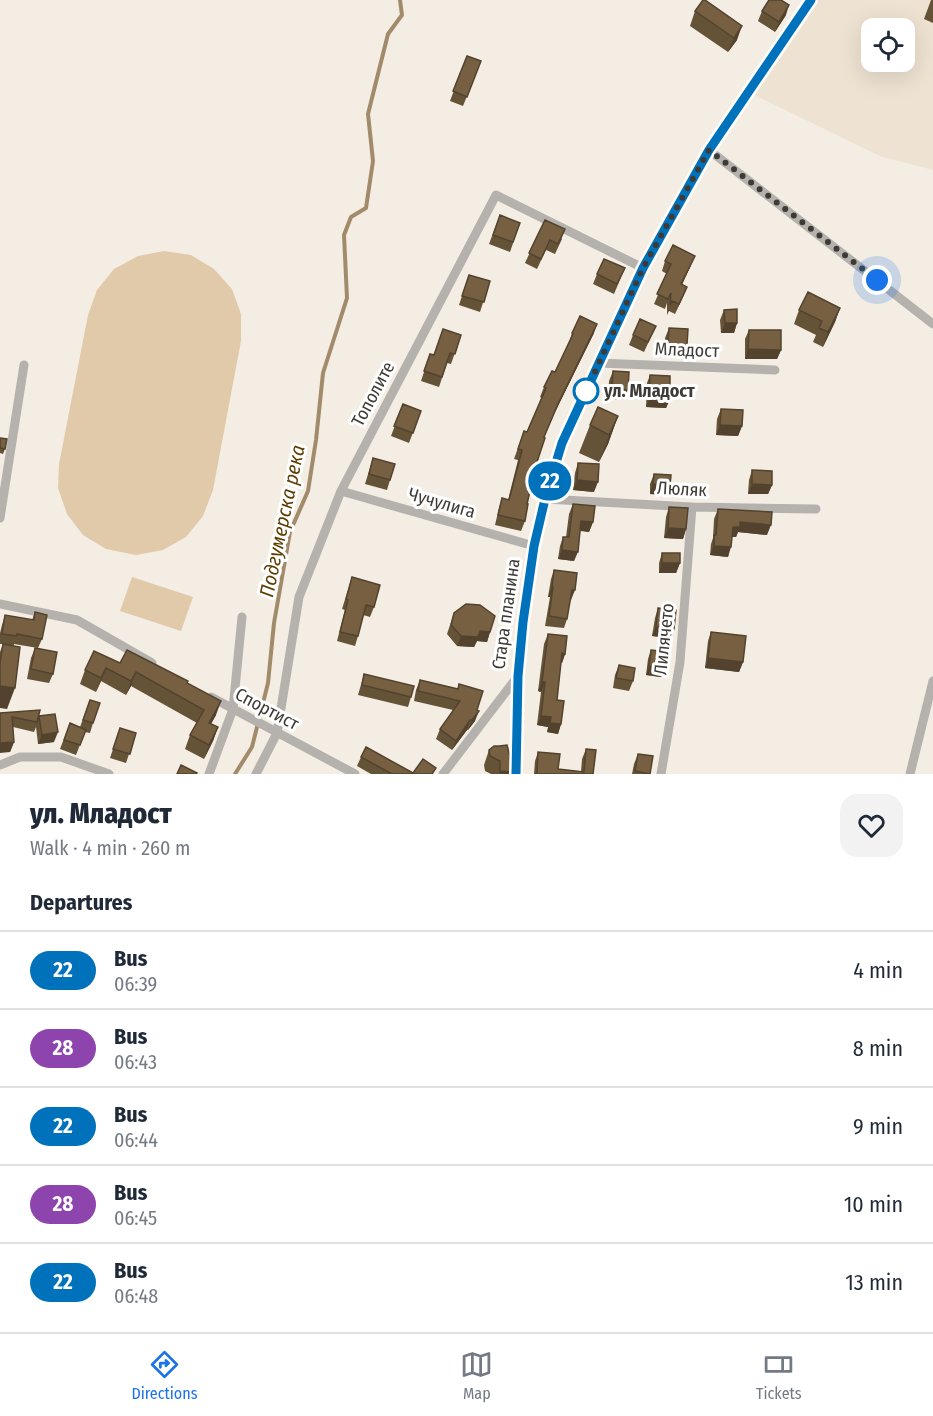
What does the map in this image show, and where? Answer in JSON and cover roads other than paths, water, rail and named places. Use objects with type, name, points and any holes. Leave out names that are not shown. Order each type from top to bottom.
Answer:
[{"type":"street","name":"Стара планина","points":[[443,774],[518,676],[534,546],[562,443],[643,268],[709,150],[812,0]]},
{"type":"street","points":[[709,150],[933,324]]},
{"type":"street","name":"Тополите","points":[[256,774],[277,733],[299,597],[341,491],[496,195],[643,268]]},
{"type":"street","name":"Младост","points":[[598,363],[775,370]]},
{"type":"street","points":[[0,518],[24,366]]},
{"type":"street","name":"Чучулига","points":[[341,491],[534,546]]},
{"type":"street","name":"Люляк","points":[[545,499],[692,507],[816,510]]},
{"type":"street","name":"Лилячето","points":[[661,774],[680,662],[692,507]]},
{"type":"street","points":[[0,604],[77,620],[160,668]]},
{"type":"street","points":[[209,774],[233,709],[242,617]]},
{"type":"street","points":[[516,774],[518,676]]},
{"type":"street","points":[[910,774],[933,681]]},
{"type":"street","name":"Спортист","points":[[202,692],[355,774]]},
{"type":"street","points":[[0,765],[20,757],[61,757],[110,774]]},
{"type":"waterway","name":"Подгумерска река","points":[[235,774],[252,747],[268,683],[274,623],[290,532],[308,491],[323,373],[347,298],[344,235],[351,217],[366,208],[373,161],[368,114],[388,34],[402,15],[400,0]]},
{"type":"place","name":"ул. Младост","points":[[586,391]]}]
